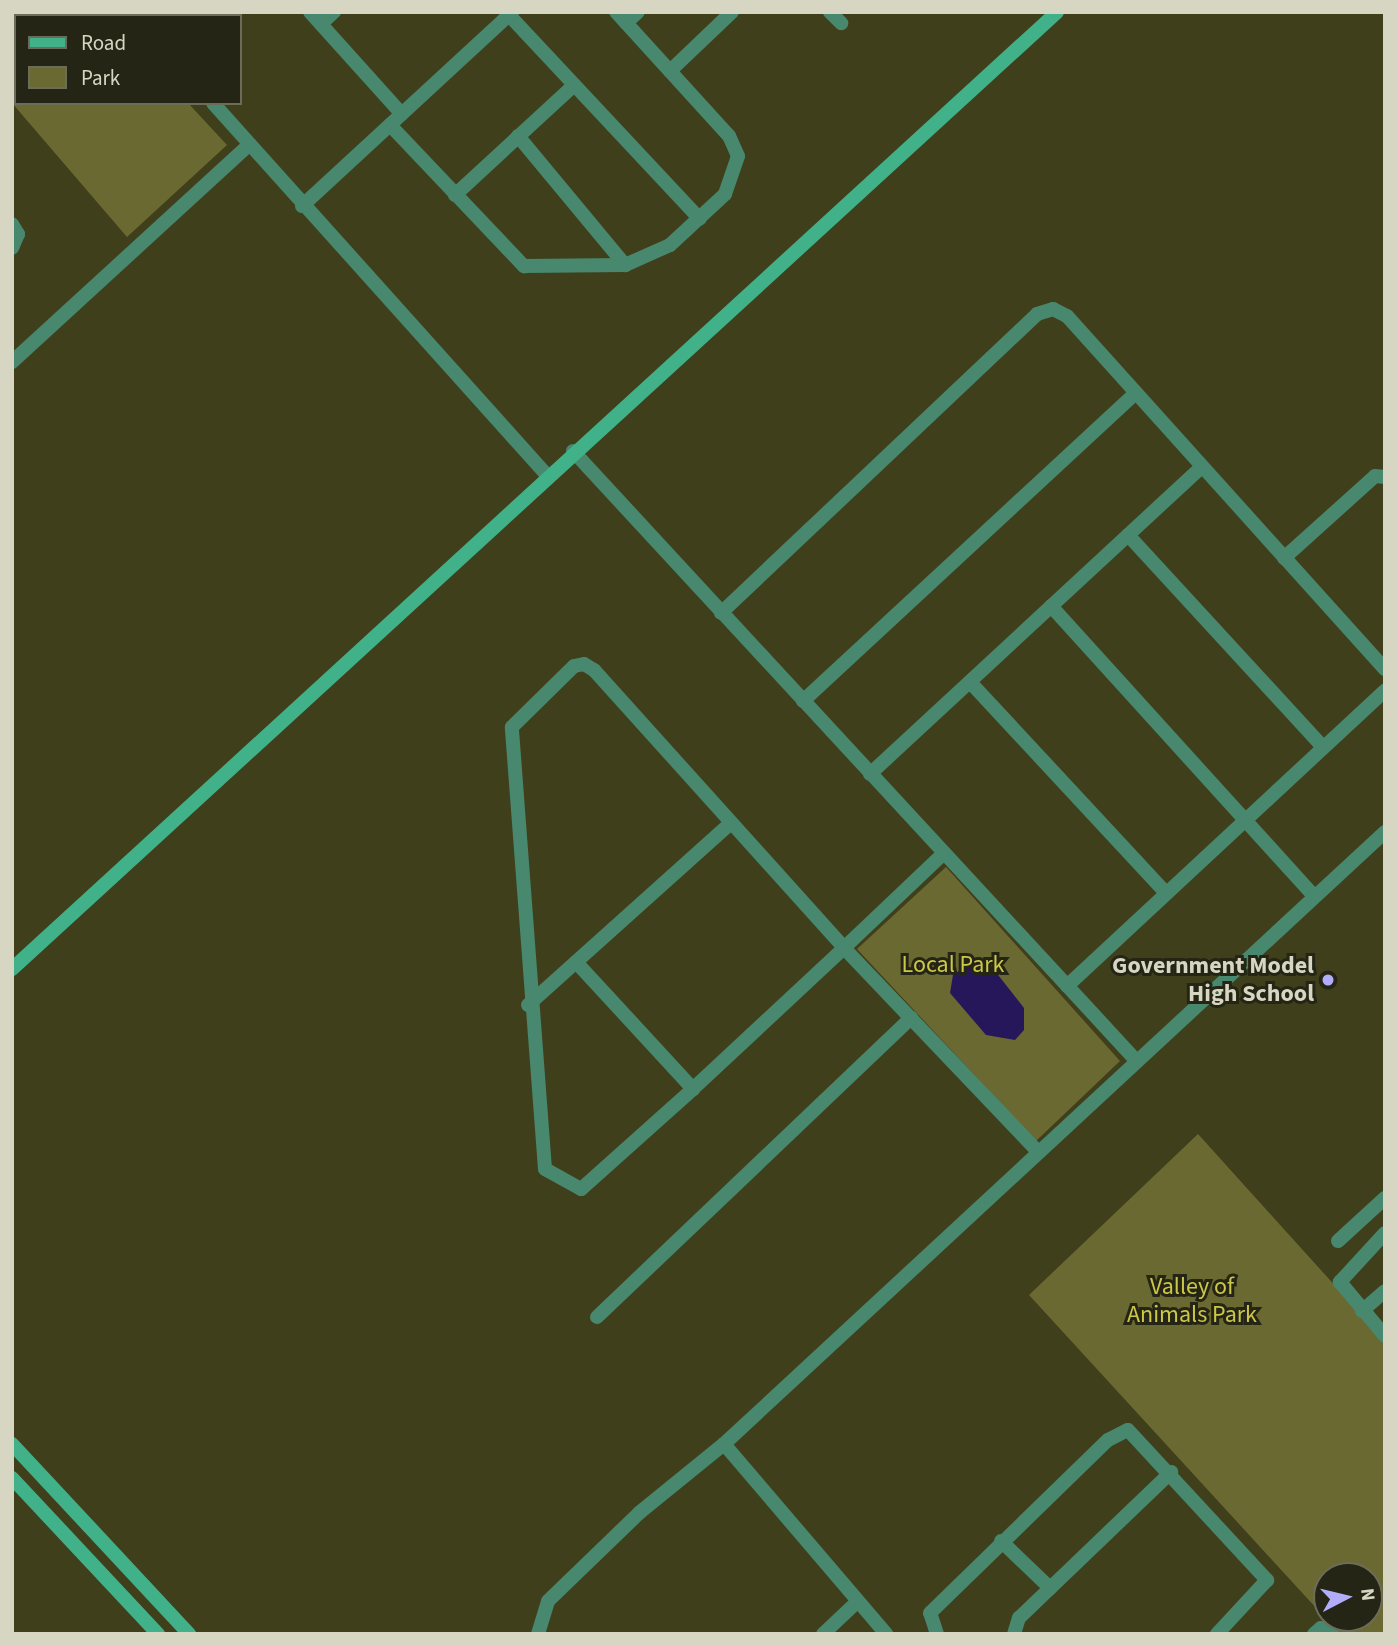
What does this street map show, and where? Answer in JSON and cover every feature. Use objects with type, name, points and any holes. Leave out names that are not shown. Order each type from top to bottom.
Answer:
[{"type":"main road","points":[[12,969],[546,474],[1057,12]]},
{"type":"main road","points":[[12,1444],[189,1634]]},
{"type":"main road","points":[[12,1478],[158,1634]]},
{"type":"street","points":[[310,12],[402,114]]},
{"type":"street","points":[[321,24],[334,12]]},
{"type":"street","points":[[390,125],[524,266],[625,265],[670,246],[725,194],[738,156],[729,136],[615,12]]},
{"type":"street","points":[[626,23],[638,12]]},
{"type":"street","points":[[670,71],[732,12]]},
{"type":"street","points":[[302,206],[511,14],[700,219]]},
{"type":"street","points":[[455,195],[574,85]]},
{"type":"street","points":[[215,105],[302,206],[546,474]]},
{"type":"street","points":[[518,136],[625,265]]},
{"type":"street","points":[[12,362],[249,145]]},
{"type":"street","points":[[12,225],[18,234],[12,248]]},
{"type":"street","points":[[722,612],[1037,314],[1053,309],[1067,316],[1134,394],[1385,669]]},
{"type":"street","points":[[803,701],[1134,394]]},
{"type":"street","points":[[573,451],[1134,1058]]},
{"type":"street","points":[[870,774],[1201,467]]},
{"type":"street","points":[[1284,558],[1375,476],[1385,477]]},
{"type":"street","points":[[1128,535],[1323,747]]},
{"type":"street","points":[[1051,607],[1314,896]]},
{"type":"street","points":[[944,853],[844,948],[693,1089],[581,1189],[557,1181],[545,1169],[528,1005],[512,727],[574,666],[594,670],[730,824],[844,948],[1037,1152]]},
{"type":"street","points":[[970,682],[1166,893]]},
{"type":"street","points":[[1067,986],[1385,690]]},
{"type":"street","points":[[528,1005],[730,824]]},
{"type":"street","points":[[538,1634],[548,1601],[568,1580],[724,1444],[1134,1058],[1385,832]]},
{"type":"street","points":[[576,962],[693,1089]]},
{"type":"street","points":[[597,1317],[911,1018]]},
{"type":"street","points":[[1338,1241],[1385,1198]]},
{"type":"street","points":[[1385,1233],[1341,1275],[1343,1290],[1385,1336]]},
{"type":"street","points":[[1362,1311],[1385,1291]]},
{"type":"street","points":[[937,1634],[930,1613],[1001,1541],[1120,1430],[1128,1430],[1171,1472],[1267,1580],[1217,1634]]},
{"type":"street","points":[[724,1444],[886,1634]]},
{"type":"street","points":[[1014,1634],[1019,1618],[1171,1472]]},
{"type":"street","points":[[1001,1541],[1050,1588]]},
{"type":"street","points":[[823,1634],[857,1602]]},
{"type":"street","points":[[1314,1634],[1321,1628],[1332,1634]]},
{"type":"green space","points":[[12,12],[60,14],[14,14],[14,105],[190,105],[227,145],[127,237],[12,103]]},
{"type":"green space","name":"Local Park","points":[[946,867],[1120,1061],[1036,1141],[857,949]]},
{"type":"green space","name":"Valley of Animals Park","points":[[1198,1134],[1385,1341],[1385,1634],[1338,1632],[1383,1632],[1383,1562],[1313,1562],[1313,1605],[1029,1295]]},
{"type":"shaded area","points":[[969,964],[991,966],[1024,1008],[1024,1030],[1015,1040],[986,1035],[950,993],[953,975]]},
{"type":"place","name":"Government Model High School","points":[[1328,980]]}]
